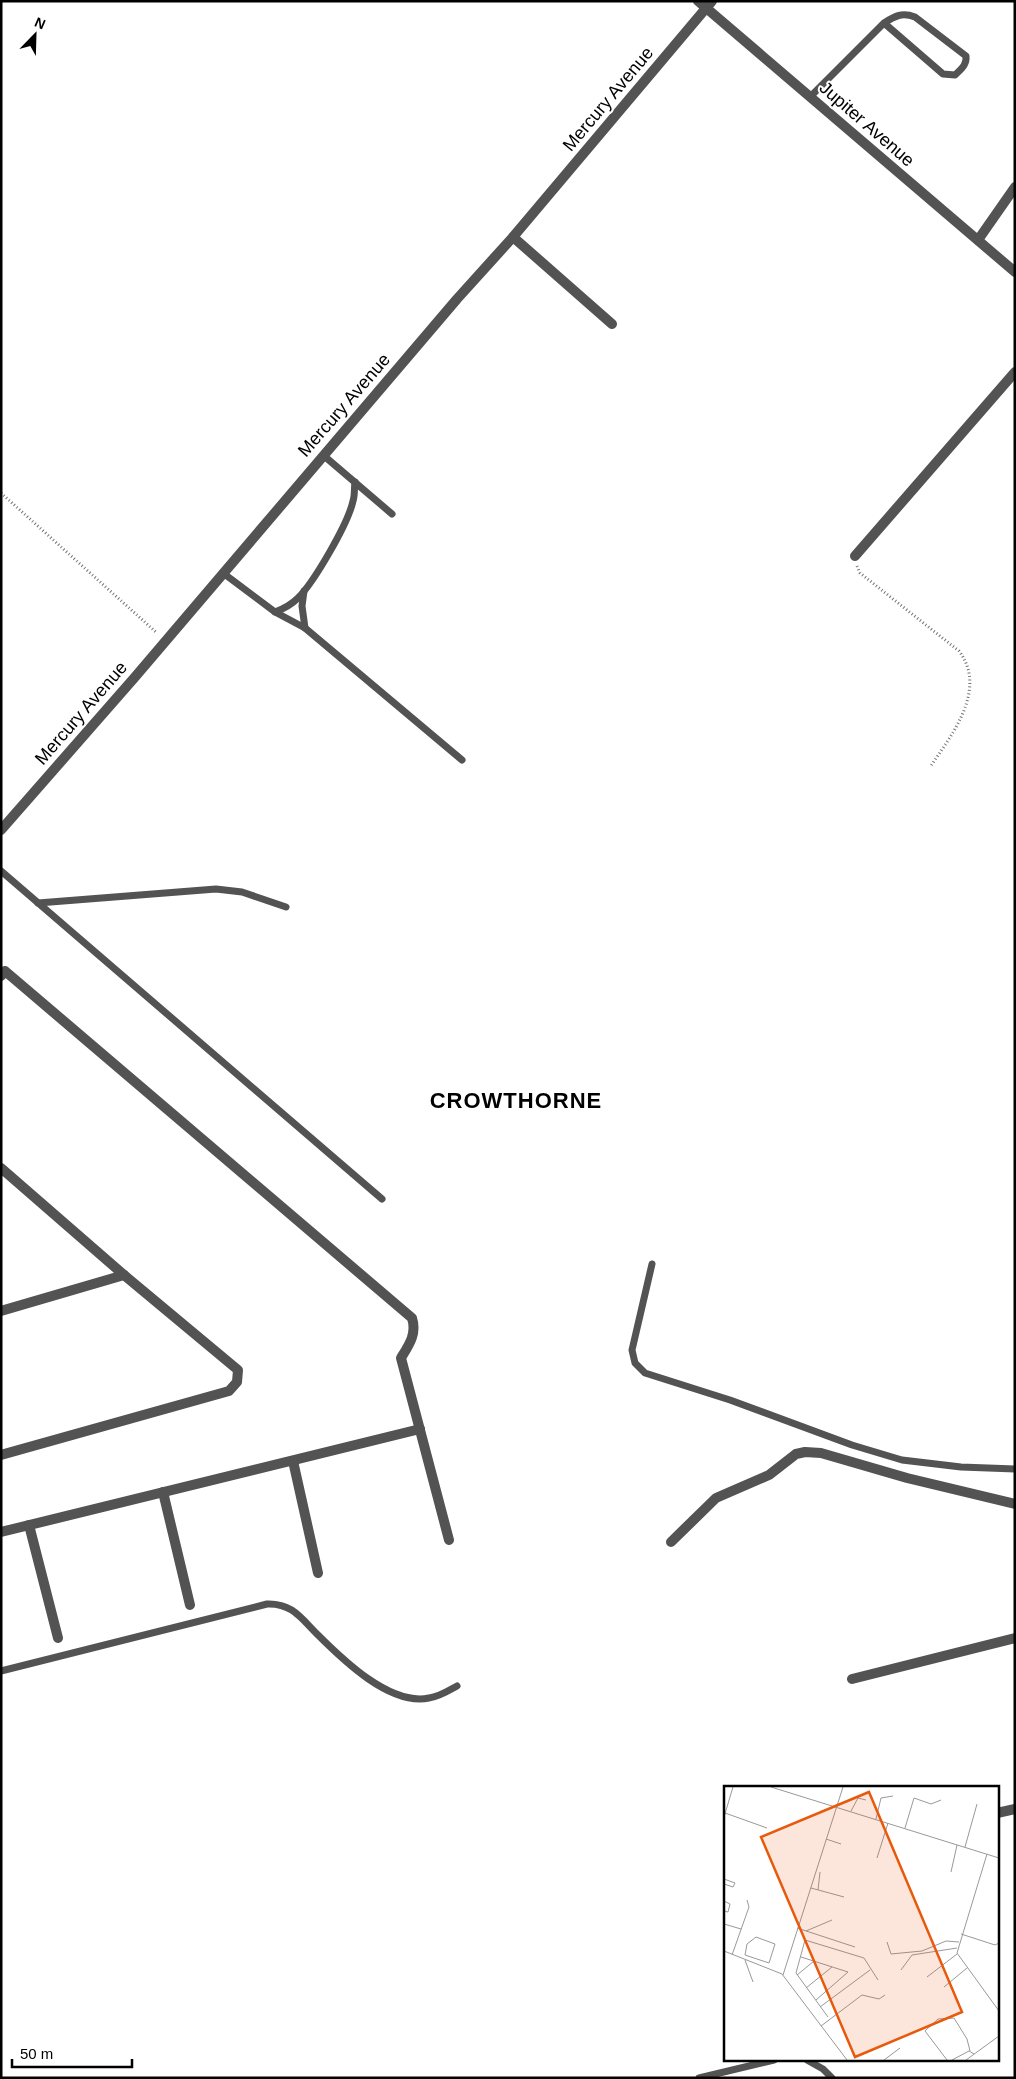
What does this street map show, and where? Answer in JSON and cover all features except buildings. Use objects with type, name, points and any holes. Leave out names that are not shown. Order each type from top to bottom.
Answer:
[{"type":"street","name":"Jupiter Avenue","points":[[705,3],[810,97],[1015,272]]},
{"type":"street","name":"Mercury Avenue","points":[[1,830],[135,677],[164,640],[457,299],[513,237],[705,3]]},
{"type":"street","points":[[978,240],[1015,187]]},
{"type":"street","points":[[513,237],[612,324]]},
{"type":"street","points":[[855,556],[1015,372]]},
{"type":"street","points":[[1,976],[5,972],[412,1318],[415,1327],[412,1340],[401,1358],[449,1540]]},
{"type":"street","points":[[1,1455],[229,1390],[237,1382],[238,1370],[2,1170]]},
{"type":"street","points":[[1,1311],[124,1275]]},
{"type":"street","points":[[1,1532],[420,1429]]},
{"type":"street","points":[[671,1542],[716,1498],[769,1474],[796,1454],[805,1452],[821,1453],[907,1478],[1015,1504]]},
{"type":"street","points":[[293,1460],[318,1573]]},
{"type":"street","points":[[163,1492],[190,1605]]},
{"type":"street","points":[[29,1525],[58,1638]]},
{"type":"street","points":[[852,1679],[1015,1638]]},
{"type":"street","points":[[998,1812],[1015,1809]]},
{"type":"lane","points":[[810,97],[884,23],[896,15],[906,13],[916,17],[966,56],[964,66],[955,75],[943,74],[884,23]]},
{"type":"lane","points":[[323,455],[392,514]]},
{"type":"lane","points":[[274,612],[297,599],[313,578],[345,523],[354,499],[355,482]]},
{"type":"lane","points":[[223,573],[274,612],[306,628],[462,760]]},
{"type":"lane","points":[[304,591],[302,606],[306,628]]},
{"type":"lane","points":[[1,871],[382,1199]]},
{"type":"lane","points":[[38,903],[216,889],[242,892],[286,908]]},
{"type":"lane","points":[[652,1264],[632,1350],[635,1363],[646,1373],[730,1400],[852,1445],[902,1460],[961,1467],[1015,1468]]},
{"type":"lane","points":[[1,1671],[274,1604],[286,1606],[297,1612],[342,1656],[370,1679],[394,1694],[409,1698],[429,1698],[457,1686]]},
{"type":"lane","points":[[699,2078],[766,2062]]},
{"type":"lane","points":[[811,2062],[823,2069],[832,2078]]},
{"type":"path","points":[[1,493],[164,640]]},
{"type":"path","points":[[855,556],[859,563],[858,569],[860,573],[954,647],[966,660],[970,674],[967,704],[948,741],[930,767]]},
{"type":"district","name":"CROWTHORNE","points":[[516,1100]]}]
